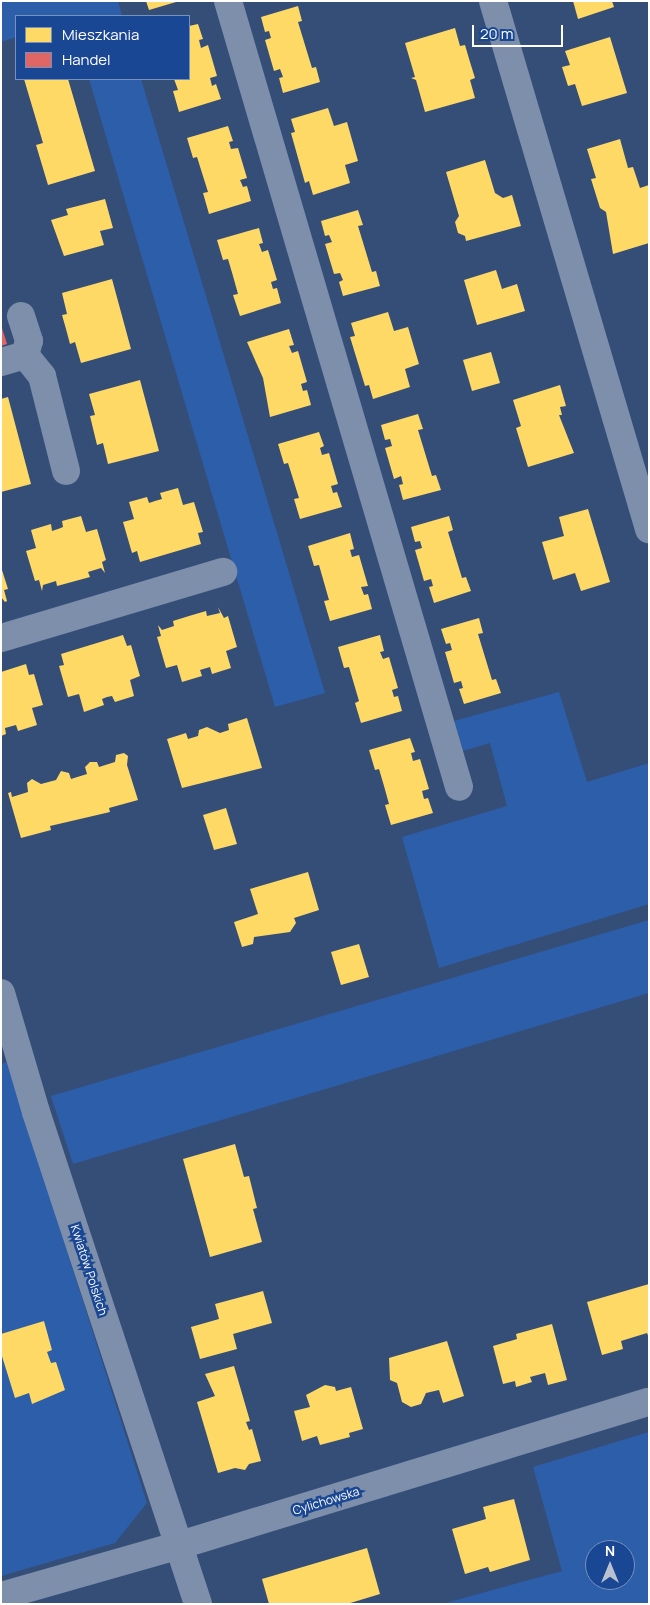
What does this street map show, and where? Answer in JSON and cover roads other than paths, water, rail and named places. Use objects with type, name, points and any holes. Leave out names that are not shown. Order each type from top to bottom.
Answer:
[{"type":"street","points":[[228,1],[459,787]]},
{"type":"street","points":[[493,1],[649,529]]},
{"type":"street","points":[[21,316],[29,341],[13,359],[42,376],[66,471]]},
{"type":"street","points":[[1,638],[223,572]]},
{"type":"street","name":"Kwiatów Polskich","points":[[1,993],[36,1112],[198,1604]]},
{"type":"street","name":"Cylichowska","points":[[1,1596],[180,1545],[649,1402]]}]
